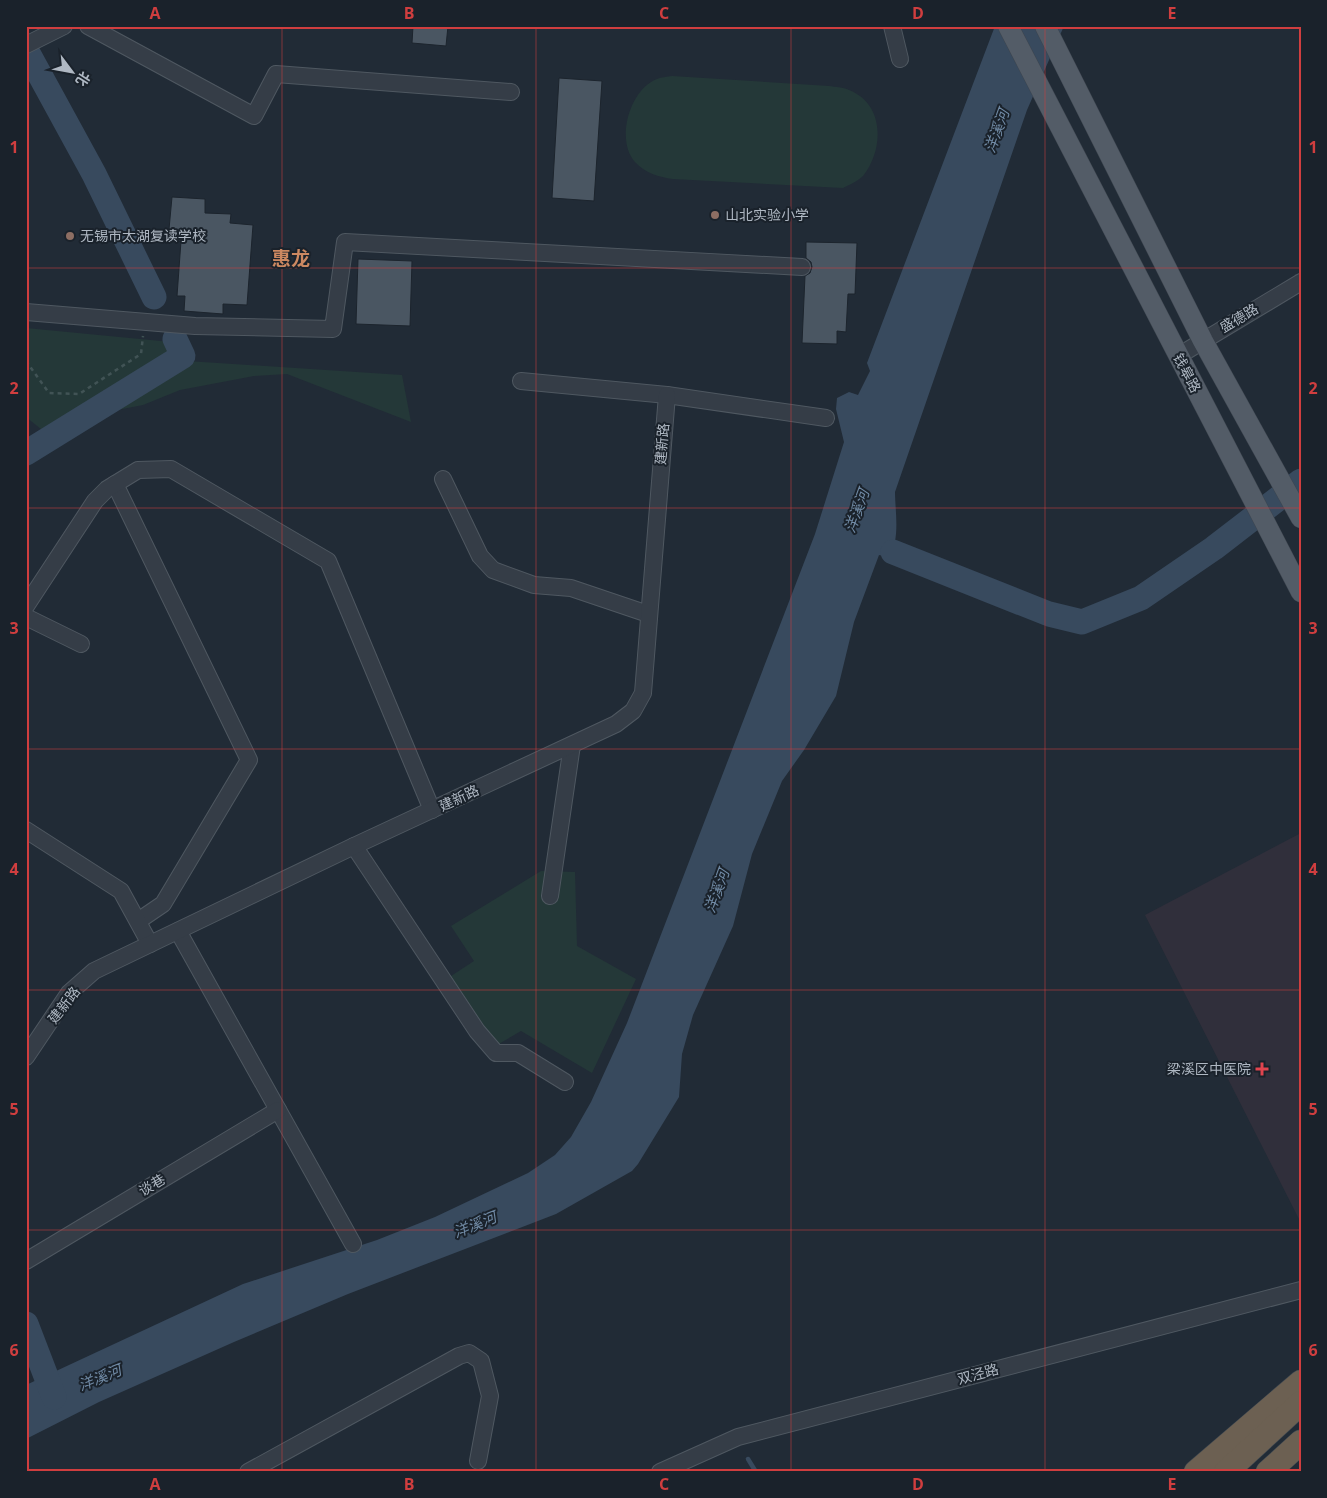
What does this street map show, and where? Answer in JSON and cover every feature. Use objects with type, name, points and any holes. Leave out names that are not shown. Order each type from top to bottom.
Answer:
[{"type":"highway","points":[[1196,1472],[1301,1383]]},
{"type":"highway","points":[[1226,1472],[1301,1404]]},
{"type":"highway","points":[[1268,1472],[1301,1442]]},
{"type":"main road","name":"钱皋路","points":[[1008,26],[1122,250],[1301,592]]},
{"type":"main road","points":[[1045,26],[1203,340],[1301,518]]},
{"type":"main road","points":[[1122,250],[1139,251],[1150,233]]},
{"type":"main road","points":[[1204,1472],[1301,1383]]},
{"type":"main road","points":[[1278,1472],[1301,1452]]},
{"type":"street","points":[[26,45],[64,26]]},
{"type":"street","points":[[88,26],[254,116],[276,74],[511,92]]},
{"type":"street","points":[[892,26],[900,59]]},
{"type":"street","points":[[26,312],[195,326],[333,329],[345,242],[802,267]]},
{"type":"street","name":"盛德路","points":[[1178,356],[1301,282]]},
{"type":"street","points":[[521,381],[667,395],[826,418]]},
{"type":"street","name":"建新路","points":[[26,1057],[69,993],[94,971],[354,846],[616,724],[633,711],[643,693],[667,395]]},
{"type":"street","points":[[26,606],[95,501],[115,484],[138,470],[170,469],[328,561],[432,810]]},
{"type":"street","points":[[443,479],[480,556],[493,570],[534,585],[571,588],[648,614]]},
{"type":"street","points":[[115,484],[249,760],[163,904],[138,921]]},
{"type":"street","points":[[26,617],[81,644]]},
{"type":"street","points":[[550,896],[572,745]]},
{"type":"street","points":[[26,830],[121,891],[150,944]]},
{"type":"street","points":[[354,846],[477,1031],[496,1053],[518,1053],[565,1082]]},
{"type":"street","points":[[178,931],[353,1244]]},
{"type":"street","name":"谈巷","points":[[26,1260],[278,1110]]},
{"type":"street","name":"双泾路","points":[[660,1472],[738,1437],[1301,1290]]},
{"type":"street","points":[[248,1472],[459,1356],[469,1353],[481,1361],[490,1396],[478,1461]]},
{"type":"path","points":[[26,361],[50,393],[79,394],[141,354],[145,322]]},
{"type":"shaded area","name":"梁溪区中医院","points":[[1301,833],[1301,1223],[1145,915]]},
{"type":"green space","points":[[672,76],[829,86],[849,90],[861,97],[875,117],[877,141],[875,154],[863,176],[843,188],[673,179],[652,174],[639,166],[629,153],[626,141],[628,116],[639,93],[647,85],[659,78]]},
{"type":"green space","points":[[26,328],[171,342],[175,353],[46,433],[26,417]]},
{"type":"green space","points":[[187,361],[402,375],[411,422],[287,374],[254,376],[180,390],[143,405],[112,411]]},
{"type":"green space","points":[[541,871],[575,872],[577,946],[636,979],[592,1073],[521,1031],[497,1045],[448,978],[474,961],[451,926]]},
{"type":"water","name":"洋溪河","points":[[995,26],[1064,26],[1027,110],[895,492],[895,543],[888,557],[879,555],[854,622],[836,696],[804,750],[782,781],[752,854],[733,926],[693,1015],[682,1054],[679,1097],[638,1164],[632,1171],[556,1214],[348,1294],[234,1342],[99,1402],[26,1439],[26,1385],[243,1284],[377,1240],[435,1217],[528,1173],[555,1155],[571,1137],[591,1102],[627,1023],[815,534],[844,442],[836,409],[837,398],[849,392],[858,395],[870,371],[867,363]]},
{"type":"building","points":[[413,26],[448,26],[446,46],[412,43]]},
{"type":"building","points":[[559,78],[602,81],[594,201],[552,198]]},
{"type":"building","points":[[172,197],[205,199],[205,213],[231,214],[230,223],[253,225],[247,305],[223,304],[223,314],[184,311],[185,296],[177,296],[181,241],[168,240]]},
{"type":"building","points":[[806,242],[857,243],[855,294],[848,294],[846,332],[837,331],[837,344],[802,343],[805,276],[810,273],[812,267],[811,262],[806,258]]},
{"type":"building","points":[[358,259],[412,261],[410,326],[356,324]]},
{"type":"waterway","points":[[29,55],[94,174],[154,297]]},
{"type":"waterway","points":[[26,453],[183,356],[175,339]]},
{"type":"waterway","points":[[893,552],[1049,614],[1082,622],[1141,598],[1214,548],[1301,481]]},
{"type":"waterway","points":[[26,1324],[54,1397]]},
{"type":"waterway","points":[[748,1459],[756,1472]]},
{"type":"place","name":"山北实验小学","points":[[715,215]]},
{"type":"place","name":"无锡市太湖复读学校","points":[[70,236]]},
{"type":"place","name":"梁溪区中医院","points":[[1262,1069]]},
{"type":"district","name":"惠龙","points":[[291,258]]}]
